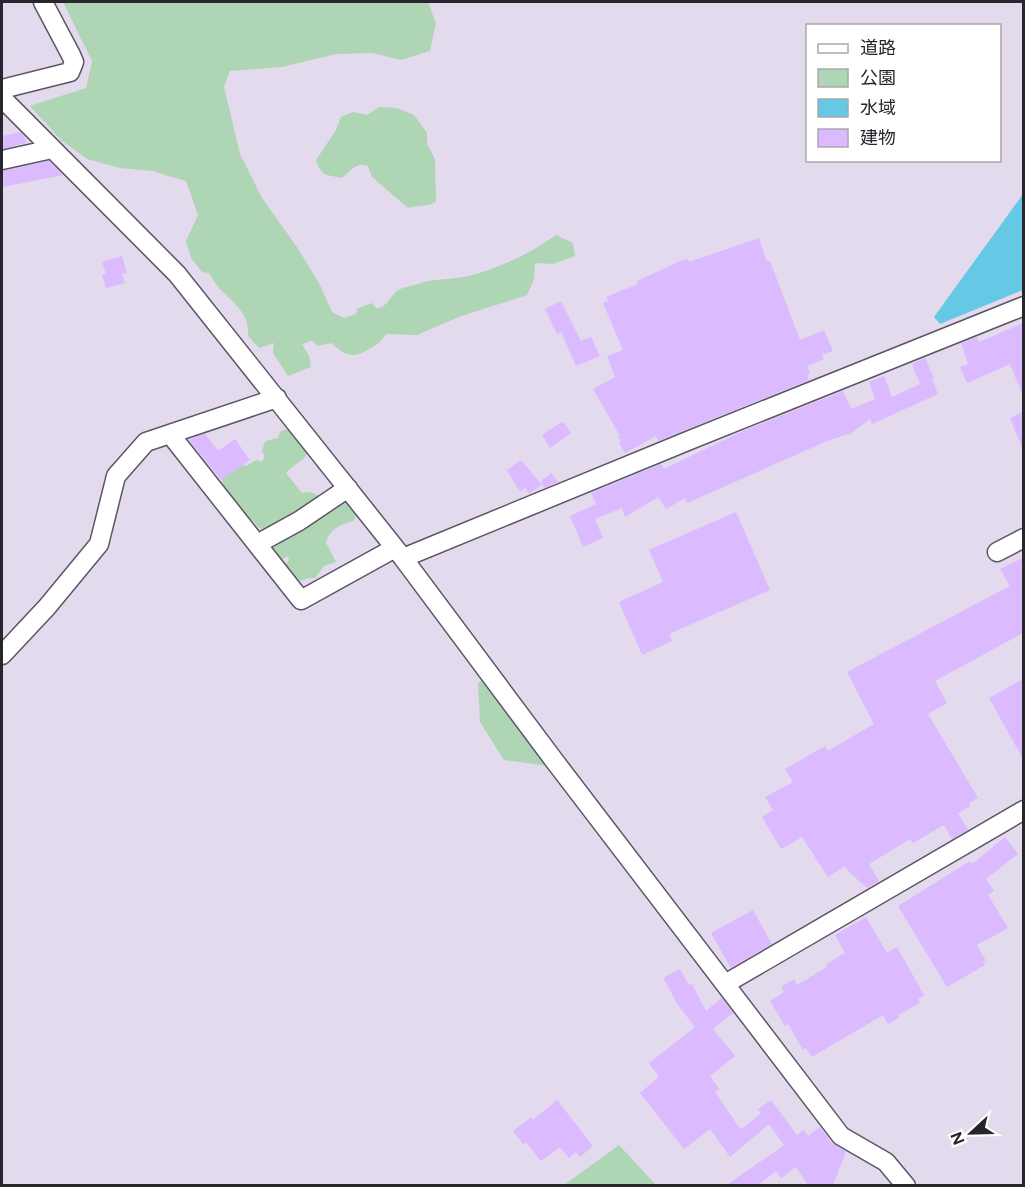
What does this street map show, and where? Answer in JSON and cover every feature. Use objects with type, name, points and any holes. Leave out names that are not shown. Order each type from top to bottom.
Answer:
[{"type":"street","points":[[2,90],[70,72],[74,62],[43,2]]},
{"type":"street","points":[[2,98],[177,274],[399,553],[841,1136],[886,1162],[906,1185]]},
{"type":"street","points":[[2,160],[52,149]]},
{"type":"street","points":[[170,434],[301,600],[399,553],[578,485],[1023,306]]},
{"type":"street","points":[[2,655],[47,607],[99,544],[116,476],[146,442],[277,398]]},
{"type":"street","points":[[257,544],[348,488]]},
{"type":"street","points":[[997,552],[1023,538]]},
{"type":"street","points":[[725,984],[1023,810]]},
{"type":"green space","points":[[63,2],[428,2],[436,23],[430,51],[401,60],[372,53],[336,54],[282,67],[230,71],[224,87],[240,154],[262,198],[299,250],[320,285],[332,312],[344,318],[356,314],[357,309],[372,303],[376,308],[380,308],[396,292],[404,288],[431,281],[468,276],[503,265],[556,235],[573,243],[575,256],[553,264],[535,263],[534,279],[527,295],[461,316],[417,335],[386,334],[376,345],[359,354],[344,352],[332,343],[318,346],[312,341],[302,344],[309,356],[311,367],[288,376],[273,353],[274,343],[259,348],[248,336],[247,322],[241,311],[219,288],[209,273],[202,272],[191,258],[186,241],[198,215],[186,181],[152,171],[120,168],[87,159],[61,140],[30,106],[86,88],[92,61]]},
{"type":"green space","points":[[379,107],[396,108],[414,115],[427,133],[427,144],[435,159],[436,202],[408,208],[372,177],[368,166],[360,165],[342,178],[325,174],[320,170],[316,160],[336,130],[341,117],[353,112],[367,115]]},
{"type":"green space","points":[[286,429],[300,436],[309,452],[286,473],[302,493],[311,492],[319,496],[312,504],[264,529],[259,528],[252,520],[245,517],[242,509],[229,503],[221,477],[238,466],[248,465],[256,460],[262,462],[265,456],[262,451],[265,441],[278,438],[280,432]]},
{"type":"green space","points":[[345,500],[359,511],[353,521],[336,528],[328,538],[326,543],[336,562],[324,566],[315,578],[301,581],[283,568],[289,560],[288,556],[277,563],[271,548]]},
{"type":"green space","points":[[489,675],[549,766],[504,760],[480,722],[478,683]]},
{"type":"green space","points":[[619,1145],[656,1185],[564,1185]]},
{"type":"water","points":[[1023,194],[1023,290],[940,324],[934,317]]},
{"type":"building","points":[[20,132],[25,137],[26,143],[2,149],[2,136]]},
{"type":"building","points":[[49,161],[63,175],[2,187],[2,171]]},
{"type":"building","points":[[759,238],[800,340],[824,330],[833,351],[822,355],[824,359],[807,366],[810,373],[807,375],[809,380],[658,441],[656,436],[625,453],[619,442],[621,441],[618,436],[620,436],[593,389],[615,377],[607,356],[623,350],[603,303],[608,301],[606,297],[638,284],[637,281],[678,262],[688,259],[689,262]]},
{"type":"building","points":[[122,256],[127,273],[122,274],[125,283],[106,288],[102,275],[106,274],[102,262]]},
{"type":"building","points":[[561,301],[581,341],[591,337],[600,356],[576,366],[561,332],[557,334],[545,309]]},
{"type":"building","points":[[1023,323],[1023,396],[1010,364],[967,383],[960,367],[968,364],[961,343],[977,337],[979,342]]},
{"type":"building","points":[[925,358],[938,394],[872,424],[870,419],[849,435],[825,442],[687,503],[685,498],[666,509],[658,497],[625,517],[622,508],[595,519],[603,538],[583,547],[570,516],[596,504],[591,493],[661,464],[664,469],[743,431],[843,391],[851,409],[875,399],[869,382],[884,376],[892,397],[920,384],[912,364]]},
{"type":"building","points":[[1023,412],[1023,450],[1010,418]]},
{"type":"building","points":[[564,422],[571,433],[550,448],[542,435]]},
{"type":"building","points":[[205,434],[218,451],[235,439],[250,460],[221,480],[189,440]]},
{"type":"building","points":[[521,460],[542,485],[529,494],[525,488],[520,492],[507,470]]},
{"type":"building","points":[[551,473],[558,482],[544,488],[541,481]]},
{"type":"building","points":[[736,512],[770,590],[669,634],[672,641],[642,655],[619,602],[663,582],[649,550]]},
{"type":"building","points":[[1023,558],[1023,633],[935,681],[947,703],[928,714],[978,798],[958,813],[968,830],[952,839],[944,825],[913,843],[910,839],[869,864],[879,881],[867,888],[845,866],[828,877],[802,837],[782,849],[762,817],[773,810],[765,797],[793,782],[785,769],[825,746],[828,751],[874,724],[847,672],[1010,586],[1000,569]]},
{"type":"building","points":[[1023,679],[1023,759],[989,698]]},
{"type":"building","points":[[1005,837],[1018,854],[986,879],[994,891],[988,895],[1008,928],[977,945],[986,961],[983,962],[985,965],[947,987],[898,906],[970,861],[972,864]]},
{"type":"building","points":[[753,910],[772,944],[731,968],[711,933]]},
{"type":"building","points":[[866,917],[887,953],[897,947],[924,995],[918,999],[920,1003],[898,1015],[899,1018],[888,1024],[883,1015],[812,1057],[806,1048],[803,1050],[788,1024],[785,1026],[770,1001],[784,992],[781,987],[794,979],[797,985],[845,953],[835,935]]},
{"type":"building","points":[[680,969],[689,985],[692,984],[706,1011],[722,998],[733,1013],[713,1029],[735,1056],[710,1076],[719,1089],[715,1092],[739,1127],[742,1129],[761,1113],[758,1109],[771,1100],[797,1135],[804,1130],[808,1136],[820,1127],[832,1143],[846,1152],[833,1185],[808,1185],[796,1167],[781,1178],[776,1171],[758,1185],[727,1185],[784,1145],[769,1124],[730,1157],[710,1129],[684,1149],[640,1093],[659,1077],[649,1063],[695,1027],[678,1005],[663,978]]},
{"type":"building","points":[[557,1100],[593,1146],[580,1157],[576,1152],[569,1158],[559,1148],[541,1161],[526,1142],[523,1144],[513,1131],[531,1117],[533,1120]]}]
